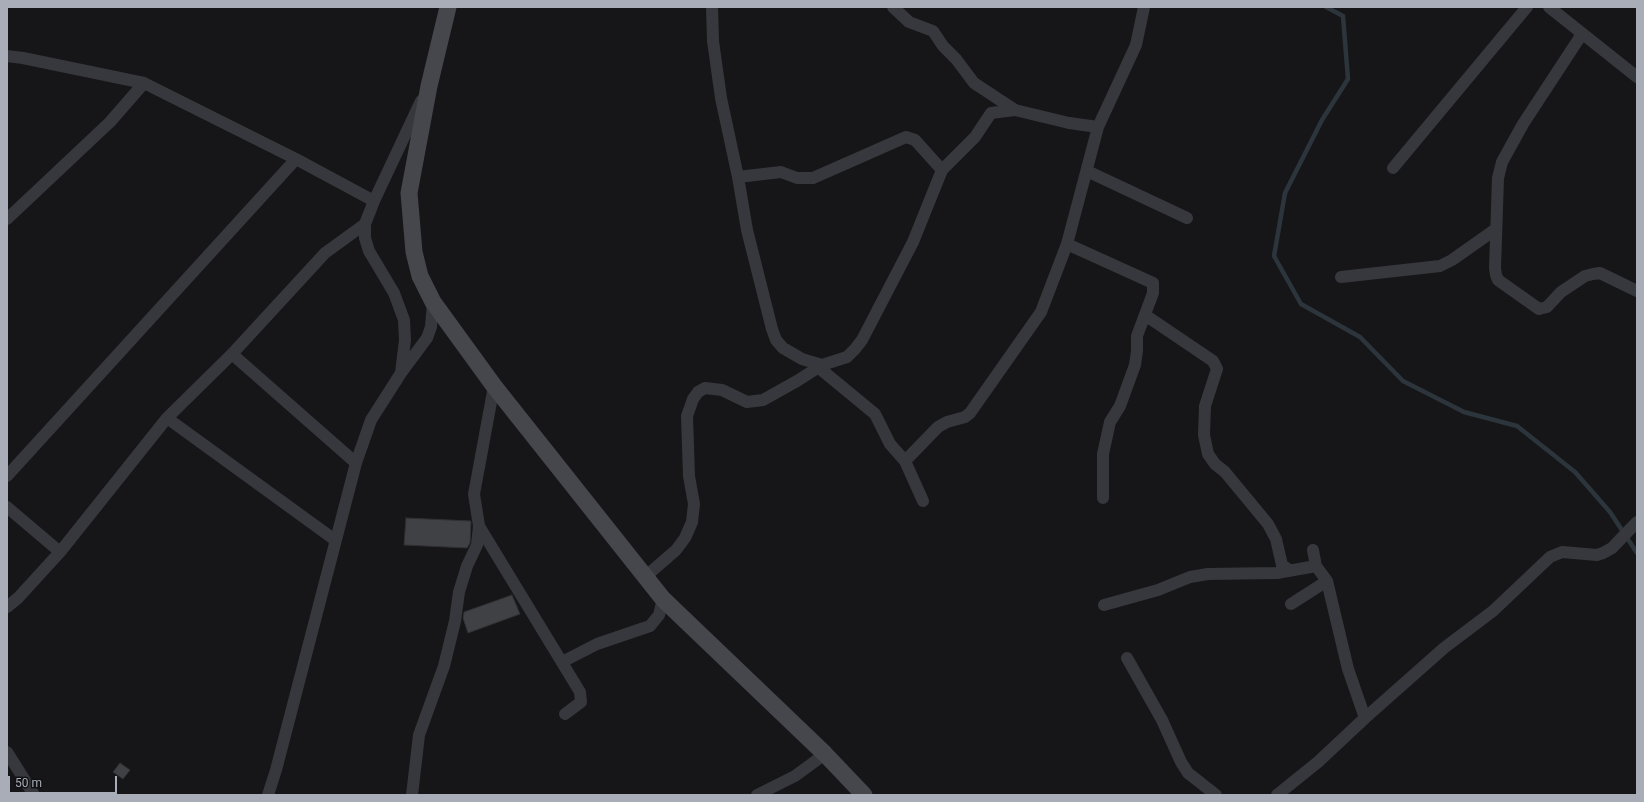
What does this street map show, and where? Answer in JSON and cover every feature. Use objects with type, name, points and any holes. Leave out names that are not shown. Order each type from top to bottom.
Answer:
[{"type":"street","points":[[448,7],[429,86],[409,193],[414,252],[420,276],[433,302],[494,386],[663,599],[825,754],[864,795]]},
{"type":"street","points":[[712,7],[713,41],[721,98],[738,177],[747,230],[776,340],[783,348],[802,359],[820,366],[875,414],[890,444],[905,461],[923,501]]},
{"type":"street","points":[[893,7],[909,22],[933,31],[943,46],[956,59],[974,83],[1015,110],[1069,123],[1098,127]]},
{"type":"street","points":[[905,461],[938,427],[947,422],[965,417],[970,413],[1041,312],[1067,244],[1098,127],[1136,45],[1144,7]]},
{"type":"street","points":[[1393,168],[1527,7]]},
{"type":"street","points":[[1549,7],[1637,77]]},
{"type":"street","points":[[1582,34],[1523,124],[1502,162],[1498,178],[1495,268],[1498,280],[1538,309],[1547,307],[1561,292],[1585,276],[1594,274],[1600,273],[1637,291]]},
{"type":"street","points":[[7,56],[144,83],[296,159],[374,201]]},
{"type":"street","points":[[7,219],[110,122],[144,83]]},
{"type":"street","points":[[401,373],[405,340],[404,320],[394,293],[369,251],[365,238],[365,224],[374,201],[429,86]]},
{"type":"street","points":[[645,577],[676,550],[685,538],[692,522],[694,504],[689,476],[687,416],[693,399],[698,392],[705,388],[722,390],[747,402],[763,400],[820,366],[847,357],[862,340],[913,242],[942,170],[975,137],[991,113],[1015,110]]},
{"type":"street","points":[[738,177],[781,172],[797,178],[813,178],[906,137],[915,140],[942,170]]},
{"type":"street","points":[[7,476],[296,159]]},
{"type":"street","points":[[1087,171],[1187,218]]},
{"type":"street","points":[[7,607],[18,598],[60,552],[167,418],[232,354],[325,253],[365,224]]},
{"type":"street","points":[[1341,277],[1440,266],[1452,260],[1496,229]]},
{"type":"street","points":[[1067,244],[1153,284],[1153,293],[1138,336],[1135,365],[1120,406],[1110,422],[1103,454],[1103,498]]},
{"type":"street","points":[[268,795],[276,770],[356,463],[371,420],[401,373],[427,338],[432,327],[433,302]]},
{"type":"street","points":[[1145,315],[1213,361],[1217,369],[1205,406],[1204,436],[1208,454],[1268,524],[1276,539],[1282,565],[1290,570]]},
{"type":"street","points":[[232,354],[356,463]]},
{"type":"street","points":[[797,381],[802,359]]},
{"type":"street","points":[[412,795],[419,735],[444,666],[455,621],[459,592],[467,566],[477,545],[479,526],[474,494],[494,386]]},
{"type":"street","points":[[167,418],[335,540]]},
{"type":"street","points":[[7,507],[60,552]]},
{"type":"street","points":[[1277,795],[1318,762],[1444,648],[1493,611],[1550,557],[1562,552],[1597,555],[1603,554],[1612,548],[1637,522]]},
{"type":"street","points":[[479,526],[582,696],[581,702],[565,714]]},
{"type":"street","points":[[1313,550],[1316,566],[1327,581],[1348,668],[1365,718]]},
{"type":"street","points":[[1104,605],[1158,590],[1190,577],[1208,574],[1277,573],[1316,566]]},
{"type":"street","points":[[1290,604],[1327,581]]},
{"type":"street","points":[[562,662],[597,644],[637,629],[650,626],[659,615],[663,599]]},
{"type":"street","points":[[1127,658],[1162,720],[1181,762],[1188,773],[1216,795]]},
{"type":"street","points":[[7,752],[34,795]]},
{"type":"street","points":[[757,795],[795,776],[825,754]]},
{"type":"building","points":[[406,518],[471,521],[470,543],[467,548],[404,545]]},
{"type":"building","points":[[512,595],[520,614],[468,633],[463,618],[464,612]]},
{"type":"building","points":[[120,763],[130,770],[123,779],[113,772]]},
{"type":"waterway","points":[[1326,7],[1343,16],[1348,79],[1322,120],[1285,193],[1274,256],[1301,304],[1360,337],[1403,381],[1464,412],[1517,426],[1575,472],[1610,512],[1637,553]]}]
